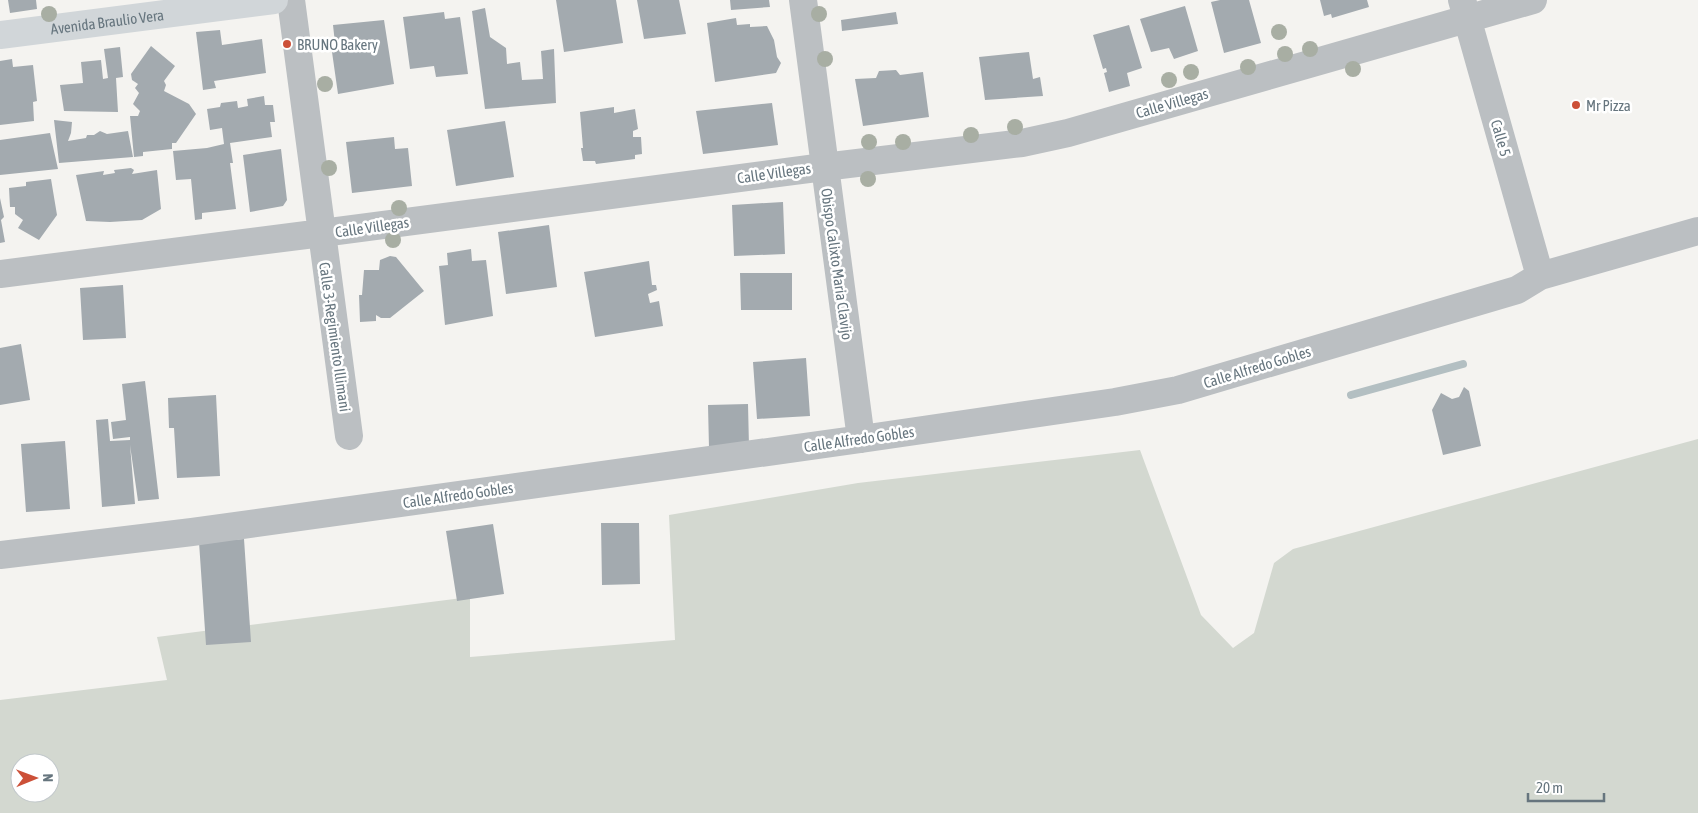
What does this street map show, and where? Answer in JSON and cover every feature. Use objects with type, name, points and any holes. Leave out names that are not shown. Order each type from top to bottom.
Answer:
[{"type":"main road","name":"Avenida Braulio Vera","points":[[0,35],[274,0]]},
{"type":"street","name":"Calle 3-Regimiento Illimani","points":[[290,0],[348,436]]},
{"type":"street","name":"Obispo Calixto Maria Clavijo","points":[[803,0],[860,439]]},
{"type":"street","name":"Calle Villegas","points":[[0,274],[1022,143],[1068,133],[1465,9],[1532,0]]},
{"type":"street","name":"Calle 5","points":[[1465,9],[1540,276]]},
{"type":"street","name":"Calle Alfredo Gobles","points":[[0,555],[192,532],[860,439],[1105,403],[1178,390],[1517,290],[1540,276],[1698,232]]},
{"type":"shaded area","points":[[1698,439],[1698,813],[0,813],[0,700],[167,680],[157,637],[470,597],[470,657],[675,640],[669,515],[858,483],[1140,450],[1201,615],[1233,648],[1254,633],[1274,563],[1293,549]]},
{"type":"building","points":[[8,0],[36,0],[37,9],[10,13]]},
{"type":"building","points":[[556,0],[616,0],[623,43],[564,52]]},
{"type":"building","points":[[637,0],[679,0],[686,34],[644,39]]},
{"type":"building","points":[[730,0],[769,0],[770,7],[731,10]]},
{"type":"building","points":[[1220,0],[1249,0],[1261,43],[1224,53],[1211,2]]},
{"type":"building","points":[[1320,0],[1367,0],[1369,7],[1332,18],[1331,14],[1324,16]]},
{"type":"building","points":[[1185,6],[1198,51],[1174,59],[1169,48],[1151,52],[1140,19]]},
{"type":"building","points":[[485,8],[490,37],[506,48],[507,64],[520,62],[522,80],[543,79],[541,51],[554,49],[556,103],[485,109],[472,11]]},
{"type":"building","points":[[444,12],[445,19],[460,17],[468,74],[436,77],[434,66],[410,69],[403,17]]},
{"type":"building","points":[[896,12],[898,24],[842,31],[841,20]]},
{"type":"building","points":[[736,18],[737,25],[750,24],[750,27],[767,26],[774,40],[777,57],[781,63],[776,73],[715,82],[707,23]]},
{"type":"building","points":[[384,20],[394,84],[338,94],[331,45],[335,43],[333,25]]},
{"type":"building","points":[[1129,25],[1142,68],[1127,73],[1130,86],[1109,92],[1104,73],[1107,72],[1106,68],[1103,69],[1093,35]]},
{"type":"building","points":[[220,30],[222,45],[262,39],[266,73],[214,81],[216,88],[203,90],[196,32]]},
{"type":"building","points":[[151,46],[175,66],[164,81],[166,85],[164,91],[189,104],[196,114],[176,143],[172,143],[172,149],[143,152],[143,156],[134,157],[130,116],[138,116],[140,111],[133,104],[139,93],[135,88],[138,84],[132,80],[131,74]]},
{"type":"building","points":[[120,47],[123,77],[116,78],[118,112],[64,111],[60,85],[83,83],[81,62],[101,60],[103,79],[108,78],[104,49]]},
{"type":"building","points":[[1029,52],[1033,79],[1040,77],[1043,96],[985,100],[979,57]]},
{"type":"building","points":[[12,59],[13,67],[33,65],[37,101],[33,102],[34,121],[0,125],[0,61]]},
{"type":"building","points":[[896,70],[900,75],[923,72],[929,117],[863,126],[855,79],[876,78],[879,71]]},
{"type":"building","points":[[264,96],[265,105],[273,105],[275,122],[270,122],[272,137],[230,143],[233,163],[230,163],[236,209],[202,213],[202,219],[195,220],[191,179],[176,180],[173,151],[207,148],[224,144],[222,128],[210,130],[207,109],[220,107],[221,103],[237,101],[238,108],[248,106],[247,99]]},
{"type":"building","points":[[772,103],[778,145],[703,154],[696,111]]},
{"type":"building","points":[[614,107],[614,113],[635,109],[638,129],[633,131],[633,137],[641,137],[642,154],[635,155],[635,159],[596,164],[595,161],[583,161],[580,112]]},
{"type":"building","points":[[54,120],[72,122],[68,141],[86,138],[87,135],[94,135],[100,131],[107,134],[128,131],[133,157],[59,163]]},
{"type":"building","points":[[505,121],[514,177],[456,186],[447,130]]},
{"type":"building","points":[[50,133],[58,169],[0,175],[0,140]]},
{"type":"building","points":[[394,137],[395,149],[408,148],[412,186],[352,193],[346,142]]},
{"type":"building","points":[[281,149],[287,200],[283,206],[250,212],[243,155]]},
{"type":"building","points":[[131,168],[134,170],[132,174],[157,170],[161,209],[142,220],[86,221],[76,175],[104,171],[103,175],[115,173],[114,170]]},
{"type":"building","points":[[51,179],[57,215],[39,240],[18,228],[23,220],[15,214],[15,207],[10,207],[9,188],[26,186],[26,182]]},
{"type":"building","points":[[0,198],[4,217],[1,220],[5,242],[0,243]]},
{"type":"building","points":[[783,202],[785,254],[734,256],[732,205]]},
{"type":"building","points":[[549,225],[557,287],[506,294],[498,232]]},
{"type":"building","points":[[471,249],[472,261],[486,260],[493,316],[445,325],[439,266],[448,265],[447,253]]},
{"type":"building","points":[[390,256],[396,257],[424,291],[390,318],[381,318],[376,315],[376,321],[360,322],[359,295],[362,295],[364,270],[379,270],[380,260]]},
{"type":"building","points":[[649,261],[652,285],[656,285],[657,290],[648,294],[650,303],[659,301],[663,326],[595,337],[584,272]]},
{"type":"building","points":[[740,273],[792,273],[792,310],[741,310]]},
{"type":"building","points":[[123,285],[126,338],[83,340],[80,288]]},
{"type":"building","points":[[21,344],[30,400],[0,405],[0,348]]},
{"type":"building","points":[[806,358],[810,416],[757,419],[753,362]]},
{"type":"building","points":[[145,381],[159,499],[138,501],[130,445],[135,504],[102,507],[96,420],[108,419],[110,441],[130,440],[130,437],[113,439],[111,422],[126,420],[122,384]]},
{"type":"building","points":[[1464,387],[1469,391],[1481,446],[1443,455],[1432,410],[1441,393],[1452,399],[1459,397]]},
{"type":"building","points":[[216,395],[220,476],[177,478],[174,428],[169,428],[168,398]]},
{"type":"building","points":[[748,404],[749,447],[709,448],[708,405]]},
{"type":"building","points":[[65,441],[70,509],[26,512],[21,444]]},
{"type":"building","points":[[601,523],[639,523],[640,584],[602,585]]},
{"type":"building","points":[[493,524],[504,594],[457,601],[446,531]]},
{"type":"building","points":[[244,539],[251,642],[206,645],[199,542]]},
{"type":"waterway","points":[[1351,395],[1463,364]]},
{"type":"place","name":"BRUNO Bakery","points":[[287,44]]},
{"type":"place","name":"Mr Pizza","points":[[1576,105]]}]
